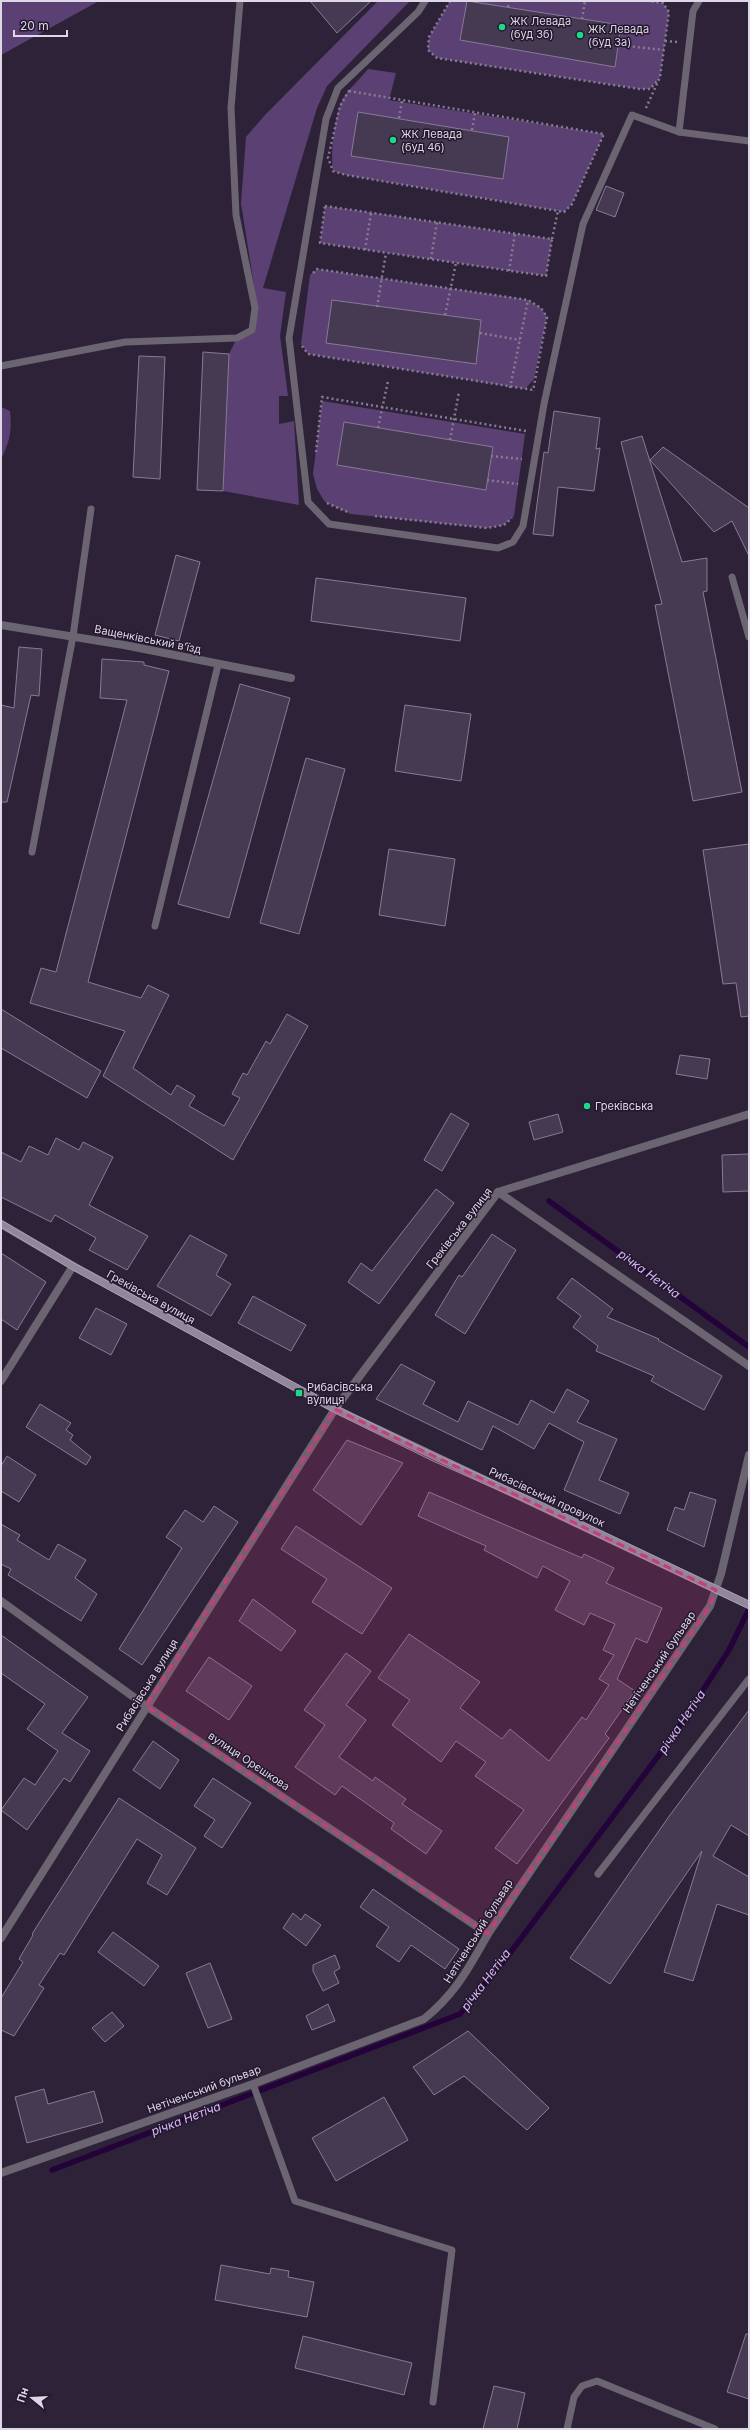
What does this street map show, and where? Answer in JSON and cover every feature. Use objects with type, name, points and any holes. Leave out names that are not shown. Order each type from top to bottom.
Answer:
[{"type":"main road","name":"Греківська вулиця","points":[[1,1224],[73,1266],[335,1409]]},
{"type":"main road","name":"Рибасівський провулок","points":[[335,1409],[749,1605]]},
{"type":"street","name":"Ващенківський в’їзд","points":[[1,625],[73,636],[290,678]]},
{"type":"street","name":"Греківська вулиця","points":[[325,1424],[498,1192],[749,1114]]},
{"type":"street","points":[[498,1192],[749,1366]]},
{"type":"street","points":[[1,1381],[73,1266]]},
{"type":"street","name":"Рибасівська вулиця","points":[[1,1938],[325,1424]]},
{"type":"street","name":"Нетіченський бульвар","points":[[1,2173],[253,2084],[424,2019],[445,2003],[460,1983],[488,1934],[710,1606],[721,1574],[749,1456]]},
{"type":"street","name":"вулиця Орєшкова","points":[[1,1601],[146,1706],[488,1934]]},
{"type":"lane","points":[[1,366],[125,342],[237,338],[252,330],[255,308],[236,215],[231,108],[240,1]]},
{"type":"lane","points":[[426,1],[418,12],[338,88],[326,119],[289,338],[308,502],[329,524],[498,548],[513,542],[523,526],[564,300],[582,224],[632,115],[679,132],[749,142]]},
{"type":"lane","points":[[679,132],[693,11],[699,1]]},
{"type":"lane","points":[[32,852],[73,636],[91,509]]},
{"type":"lane","points":[[732,577],[749,637]]},
{"type":"lane","points":[[155,926],[218,665]]},
{"type":"lane","points":[[598,1874],[749,1680]]},
{"type":"lane","points":[[253,2084],[295,2201],[452,2250],[433,2402]]},
{"type":"lane","points":[[567,2429],[574,2397],[582,2386],[597,2381],[715,2429]]},
{"type":"path","points":[[450,1],[429,37],[428,50],[437,58],[639,89],[650,89],[660,77]]},
{"type":"path","points":[[508,7],[509,1]]},
{"type":"path","points":[[582,19],[585,1]]},
{"type":"path","points":[[641,118],[660,77],[669,12],[663,4],[648,1]]},
{"type":"path","points":[[618,45],[664,50]]},
{"type":"path","points":[[349,91],[402,101],[475,113],[604,134],[572,204],[564,212],[333,171],[328,158],[340,106],[349,91]]},
{"type":"path","points":[[399,118],[402,101]]},
{"type":"path","points":[[472,130],[475,113]]},
{"type":"path","points":[[552,238],[325,206],[320,243],[546,276],[558,211]]},
{"type":"path","points":[[365,250],[371,213]]},
{"type":"path","points":[[431,259],[437,222]]},
{"type":"path","points":[[509,271],[515,233]]},
{"type":"path","points":[[377,306],[386,253]]},
{"type":"path","points":[[445,315],[456,263]]},
{"type":"path","points":[[310,275],[317,269],[528,300],[541,308],[547,317],[532,396]]},
{"type":"path","points":[[510,388],[528,300]]},
{"type":"path","points":[[480,333],[520,340]]},
{"type":"path","points":[[301,344],[308,354],[510,388],[533,390]]},
{"type":"path","points":[[378,428],[388,382]]},
{"type":"path","points":[[450,440],[459,392]]},
{"type":"path","points":[[315,459],[322,397],[539,432]]},
{"type":"path","points":[[525,438],[528,423]]},
{"type":"path","points":[[521,466],[523,453]]},
{"type":"path","points":[[491,456],[521,460]]},
{"type":"path","points":[[517,492],[519,478]]},
{"type":"path","points":[[487,480],[518,484]]},
{"type":"path","points":[[325,502],[351,514]]},
{"type":"path","points":[[374,516],[487,528],[504,525],[514,516]]},
{"type":"highlighted area","points":[[335,1409],[716,1590],[710,1606],[488,1934],[146,1706]]},
{"type":"shaded area","points":[[1,1],[99,1],[1,55]]},
{"type":"shaded area","points":[[378,1],[410,1],[327,86],[317,108],[263,288],[286,292],[280,336],[288,396],[279,396],[279,424],[294,421],[299,505],[223,491],[229,354],[237,338],[252,330],[257,305],[241,203],[246,137],[264,116]]},
{"type":"shaded area","points":[[450,1],[648,1],[663,3],[669,12],[660,77],[650,89],[639,89],[437,58],[428,50],[429,37]]},
{"type":"shaded area","points":[[368,69],[396,73],[389,100],[604,134],[572,204],[564,212],[346,175],[333,171],[332,163],[334,132],[338,111],[345,95]]},
{"type":"shaded area","points":[[325,206],[552,239],[546,276],[320,243]]},
{"type":"shaded area","points":[[317,269],[528,300],[541,308],[547,317],[534,379],[525,389],[308,354],[301,344],[310,275]]},
{"type":"shaded area","points":[[322,401],[525,434],[514,516],[504,525],[487,528],[351,514],[325,502],[317,489],[313,474]]},
{"type":"shaded area","points":[[1,407],[10,411],[11,424],[10,436],[1,459]]},
{"type":"building","points":[[310,1],[371,1],[337,33]]},
{"type":"building","points":[[467,1],[621,25],[615,67],[460,40]]},
{"type":"building","points":[[358,112],[509,137],[503,179],[351,156]]},
{"type":"building","points":[[606,186],[624,193],[615,217],[596,210]]},
{"type":"building","points":[[332,300],[481,320],[476,364],[326,343]]},
{"type":"building","points":[[203,352],[229,354],[223,491],[197,490]]},
{"type":"building","points":[[139,356],[165,357],[160,479],[133,477]]},
{"type":"building","points":[[554,411],[600,418],[596,449],[600,448],[594,491],[558,487],[553,536],[533,534],[544,452],[548,453]]},
{"type":"building","points":[[344,422],[493,447],[486,490],[337,465]]},
{"type":"building","points":[[642,436],[682,562],[707,558],[707,591],[703,592],[742,792],[693,801],[655,605],[662,604],[621,442]]},
{"type":"building","points":[[663,447],[749,508],[749,556],[732,521],[714,532],[650,460]]},
{"type":"building","points":[[176,555],[200,562],[179,641],[155,635]]},
{"type":"building","points":[[316,578],[466,598],[460,641],[311,621]]},
{"type":"building","points":[[19,647],[42,649],[39,696],[31,695],[7,802],[1,802],[1,705],[14,708]]},
{"type":"building","points":[[102,659],[144,662],[144,665],[169,671],[88,982],[141,998],[148,985],[169,995],[133,1068],[171,1095],[177,1085],[195,1096],[189,1106],[224,1126],[240,1098],[232,1094],[243,1073],[247,1075],[266,1041],[270,1044],[287,1014],[308,1026],[233,1160],[103,1076],[125,1031],[30,1003],[41,968],[56,972],[127,700],[100,698]]},
{"type":"building","points":[[240,684],[290,698],[229,918],[178,904]]},
{"type":"building","points":[[405,705],[471,714],[461,781],[395,771]]},
{"type":"building","points":[[306,758],[345,769],[299,934],[260,923]]},
{"type":"building","points":[[749,844],[749,1016],[741,1017],[736,983],[723,984],[703,850]]},
{"type":"building","points":[[389,849],[455,859],[445,926],[379,915]]},
{"type":"building","points":[[1,1009],[101,1071],[87,1098],[1,1048]]},
{"type":"building","points":[[680,1055],[710,1059],[707,1079],[676,1074]]},
{"type":"building","points":[[451,1113],[469,1124],[442,1171],[424,1160]]},
{"type":"building","points":[[558,1114],[563,1132],[534,1140],[529,1122]]},
{"type":"building","points":[[56,1138],[79,1150],[83,1142],[113,1157],[89,1205],[148,1236],[127,1270],[89,1250],[96,1238],[55,1215],[51,1222],[1,1197],[1,1152],[21,1162],[29,1146],[48,1155]]},
{"type":"building","points":[[749,1154],[749,1191],[723,1192],[722,1155]]},
{"type":"building","points":[[436,1189],[454,1203],[379,1304],[348,1282],[361,1263],[372,1271]]},
{"type":"building","points":[[492,1234],[516,1250],[465,1334],[435,1315],[459,1275],[462,1277]]},
{"type":"building","points":[[190,1235],[227,1255],[216,1275],[231,1284],[211,1316],[157,1286]]},
{"type":"building","points":[[1,1253],[46,1282],[17,1330],[1,1319]]},
{"type":"building","points":[[572,1278],[613,1309],[607,1317],[659,1339],[658,1340],[722,1376],[704,1410],[651,1381],[654,1376],[596,1351],[598,1346],[573,1327],[581,1316],[557,1298]]},
{"type":"building","points":[[253,1296],[306,1325],[291,1351],[238,1323]]},
{"type":"building","points":[[96,1308],[127,1324],[111,1355],[79,1338]]},
{"type":"building","points":[[401,1364],[435,1382],[423,1404],[458,1422],[468,1401],[518,1425],[531,1400],[554,1413],[567,1389],[589,1401],[577,1422],[617,1439],[599,1480],[629,1493],[620,1514],[564,1490],[584,1442],[549,1423],[534,1449],[493,1426],[482,1450],[376,1399]]},
{"type":"building","points":[[40,1404],[71,1423],[66,1430],[73,1435],[70,1440],[91,1457],[86,1465],[26,1427]]},
{"type":"building","points":[[347,1440],[403,1463],[361,1525],[313,1490]]},
{"type":"building","points":[[7,1456],[36,1475],[19,1502],[1,1491],[1,1466]]},
{"type":"building","points":[[429,1492],[582,1558],[584,1554],[614,1568],[606,1583],[662,1608],[647,1643],[636,1638],[617,1679],[635,1691],[605,1734],[609,1738],[517,1864],[495,1848],[524,1810],[475,1776],[486,1762],[456,1741],[441,1762],[392,1725],[410,1700],[378,1678],[409,1634],[480,1682],[460,1708],[502,1739],[510,1729],[549,1761],[582,1717],[586,1720],[609,1685],[599,1679],[614,1655],[603,1650],[615,1624],[590,1613],[584,1625],[555,1610],[570,1581],[543,1566],[537,1578],[484,1550],[486,1546],[418,1516]]},
{"type":"building","points":[[690,1492],[716,1500],[704,1547],[667,1530],[675,1507],[684,1510]]},
{"type":"building","points":[[214,1506],[238,1522],[142,1665],[119,1649],[182,1548],[166,1537],[185,1510],[203,1522]]},
{"type":"building","points":[[1,1524],[20,1535],[17,1540],[49,1560],[58,1544],[86,1560],[75,1578],[97,1594],[81,1621],[8,1575],[11,1569],[1,1564]]},
{"type":"building","points":[[296,1526],[392,1588],[362,1634],[312,1602],[327,1579],[281,1549]]},
{"type":"building","points":[[253,1599],[296,1631],[281,1651],[239,1621]]},
{"type":"building","points":[[1,1635],[88,1697],[62,1733],[90,1751],[70,1782],[64,1778],[27,1830],[1,1810],[24,1778],[35,1785],[58,1751],[27,1729],[45,1704],[1,1673]]},
{"type":"building","points":[[346,1653],[371,1671],[346,1705],[366,1720],[339,1757],[373,1781],[375,1777],[406,1799],[402,1804],[442,1831],[426,1854],[391,1829],[394,1823],[342,1786],[335,1795],[295,1767],[325,1725],[304,1710]]},
{"type":"building","points":[[209,1657],[252,1686],[229,1720],[186,1691]]},
{"type":"building","points":[[749,1710],[749,1836],[731,1825],[713,1856],[749,1877],[749,1915],[717,1904],[693,1981],[664,1972],[702,1851],[610,1984],[570,1958],[670,1815]]},
{"type":"building","points":[[153,1741],[179,1760],[160,1789],[133,1770]]},
{"type":"building","points":[[213,1778],[251,1803],[222,1848],[204,1836],[215,1820],[194,1806]]},
{"type":"building","points":[[119,1798],[196,1848],[167,1895],[147,1883],[162,1855],[137,1839],[64,1955],[60,1953],[39,1985],[44,1988],[14,2036],[1,2030],[1,1998],[23,1962],[19,1959],[33,1935],[32,1934]]},
{"type":"building","points":[[373,1889],[459,1949],[445,1969],[411,1945],[399,1962],[376,1946],[389,1927],[360,1907]]},
{"type":"building","points":[[293,1913],[301,1920],[305,1914],[321,1925],[306,1946],[283,1928]]},
{"type":"building","points":[[113,1932],[159,1966],[144,1986],[98,1952]]},
{"type":"building","points":[[335,1955],[340,1968],[334,1972],[339,1983],[323,1991],[313,1971],[313,1965]]},
{"type":"building","points":[[210,1963],[232,2019],[208,2028],[186,1973]]},
{"type":"building","points":[[328,2004],[335,2021],[312,2030],[306,2016]]},
{"type":"building","points":[[112,2012],[124,2026],[105,2042],[92,2028]]},
{"type":"building","points":[[468,2031],[549,2108],[527,2130],[464,2076],[434,2095],[413,2067]]},
{"type":"building","points":[[44,2089],[48,2104],[94,2091],[103,2122],[27,2143],[15,2097]]},
{"type":"building","points":[[384,2097],[408,2140],[336,2181],[312,2138]]},
{"type":"building","points":[[221,2265],[270,2274],[271,2268],[289,2271],[288,2277],[314,2282],[307,2317],[215,2300]]},
{"type":"building","points":[[746,2334],[749,2334],[749,2399],[727,2392]]},
{"type":"building","points":[[303,2336],[412,2363],[404,2395],[295,2368]]},
{"type":"building","points":[[494,2386],[525,2393],[517,2429],[483,2429]]},
{"type":"waterway","name":"річка Нетіча","points":[[549,1201],[749,1347]]},
{"type":"waterway","name":"річка Нетіча","points":[[52,2170],[460,2014],[507,1957],[671,1739],[729,1650],[749,1609]]},
{"type":"tram line","points":[[1,1220],[74,1263],[337,1406],[436,1455],[537,1500],[749,1601]]},
{"type":"tram line","points":[[1,1227],[71,1269],[333,1412],[433,1461],[534,1506],[749,1609]]},
{"type":"place","name":"ЖК Левада (буд 3б)","points":[[502,27]]},
{"type":"place","name":"ЖК Левада (буд 3а)","points":[[580,35]]},
{"type":"place","name":"ЖК Левада (буд 4б)","points":[[393,140]]},
{"type":"place","name":"Греківська","points":[[587,1106]]},
{"type":"place","name":"Рибасівська вулиця","points":[[299,1393]]}]
